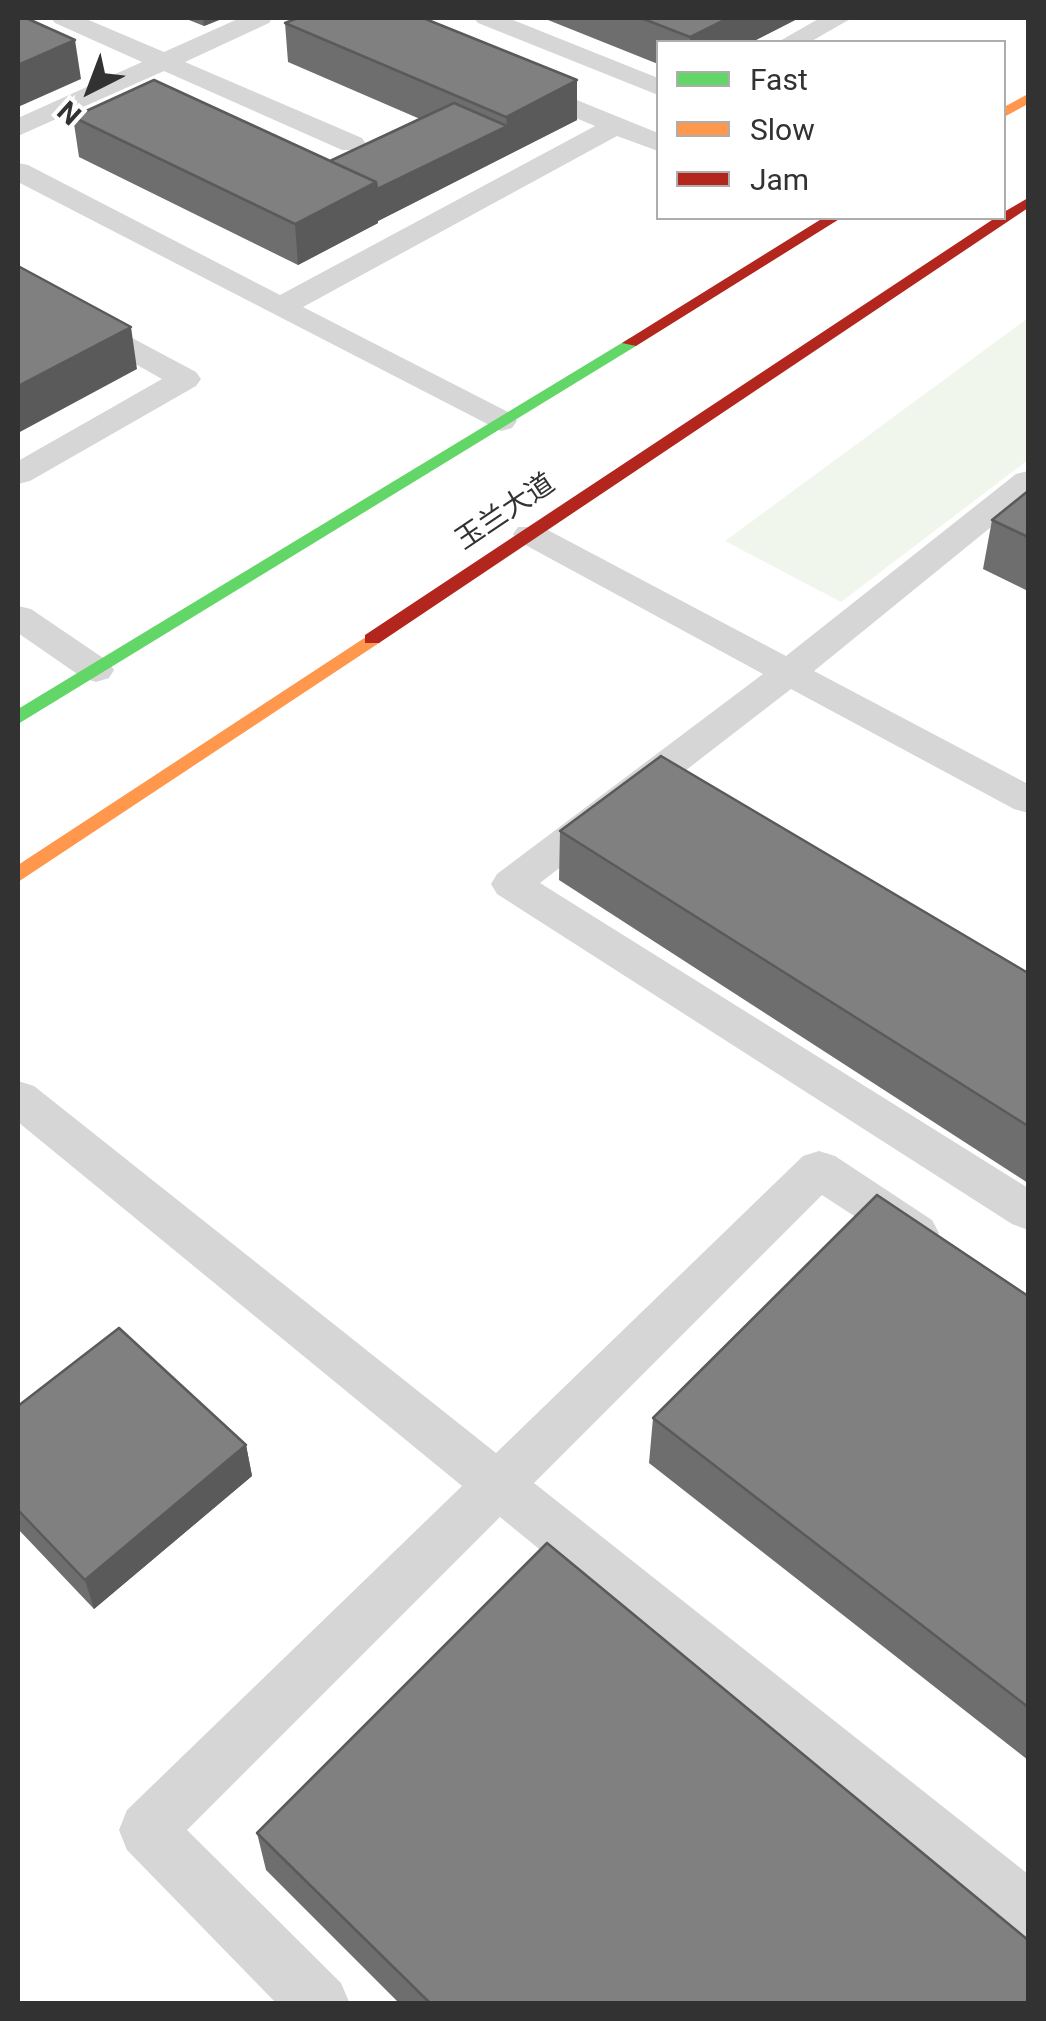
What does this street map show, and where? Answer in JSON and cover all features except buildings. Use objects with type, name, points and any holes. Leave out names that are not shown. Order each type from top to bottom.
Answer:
[{"type":"main road","points":[[1006,112],[1028,98]]},
{"type":"main road","name":"玉兰大道","points":[[1006,217],[1028,202]]},
{"type":"main road","points":[[18,718],[830,220]]},
{"type":"main road","name":"玉兰大道","points":[[18,875],[1001,220]]},
{"type":"lane","points":[[64,18],[352,144]]},
{"type":"lane","points":[[18,128],[260,18]]},
{"type":"lane","points":[[486,18],[656,86]]},
{"type":"lane","points":[[795,40],[839,18]]},
{"type":"lane","points":[[508,79],[656,142]]},
{"type":"lane","points":[[280,307],[617,126]]},
{"type":"lane","points":[[18,170],[501,422]]},
{"type":"lane","points":[[18,286],[186,379],[18,474]]},
{"type":"lane","points":[[1028,481],[788,673],[511,884],[1028,1211]]},
{"type":"lane","points":[[530,534],[1028,800]]},
{"type":"lane","points":[[18,617],[96,670]]},
{"type":"lane","points":[[18,1098],[1028,1911]]},
{"type":"lane","points":[[320,2004],[147,1830],[819,1169],[948,1254]]},
{"type":"shaded area","points":[[1028,318],[1028,460],[841,602],[725,541]]},
{"type":"traffic: fast","points":[[18,718],[630,343]]},
{"type":"traffic: slow","points":[[1006,112],[1028,98]]},
{"type":"traffic: slow","points":[[18,875],[372,639]]},
{"type":"traffic: jam","points":[[1006,217],[1028,202]]},
{"type":"traffic: jam","points":[[630,343],[830,220]]},
{"type":"traffic: jam","points":[[372,639],[1001,220]]}]
